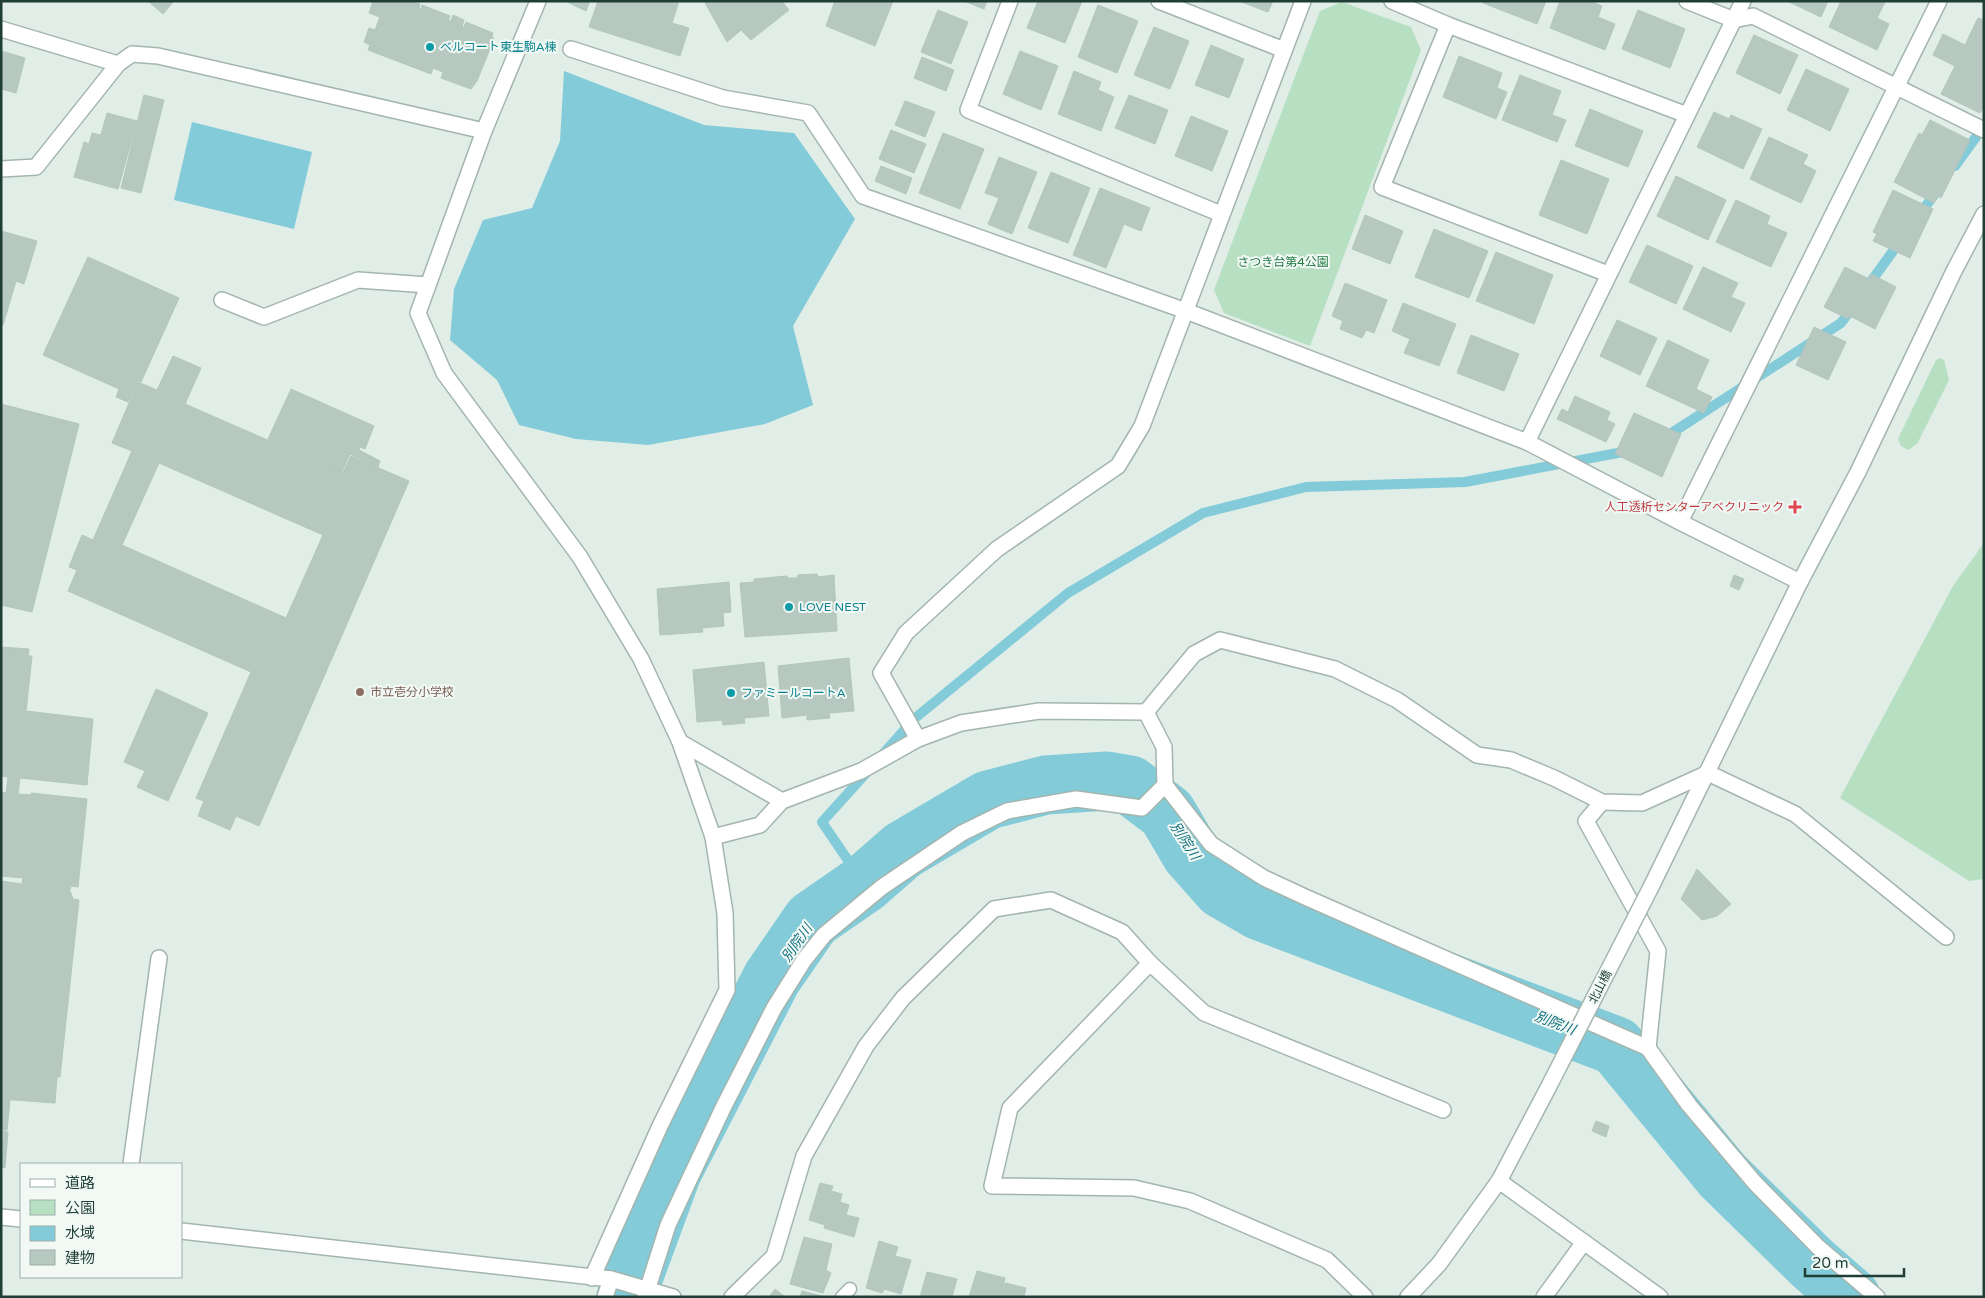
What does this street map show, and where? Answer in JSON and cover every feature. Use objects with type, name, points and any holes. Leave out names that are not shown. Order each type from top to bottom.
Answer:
[{"type":"street","points":[[538,1],[484,132],[418,313],[444,373],[580,557],[641,659],[680,742],[714,837],[725,913],[727,990],[660,1126],[592,1278]]},
{"type":"street","points":[[1010,1],[968,110],[1221,214]]},
{"type":"street","points":[[1159,1],[1284,50]]},
{"type":"street","points":[[918,739],[881,674],[906,633],[996,549],[1118,466],[1142,426],[1303,1]]},
{"type":"street","points":[[1392,1],[1448,26],[1687,115]]},
{"type":"street","points":[[1687,1],[1734,20],[1752,16],[1984,130]]},
{"type":"street","points":[[1527,442],[1743,1]]},
{"type":"street","points":[[1680,522],[1939,1]]},
{"type":"street","points":[[1448,26],[1382,187],[1608,274]]},
{"type":"street","points":[[1,29],[118,64]]},
{"type":"street","points":[[571,49],[723,98],[808,113],[863,196],[1186,311],[1527,442],[1800,582]]},
{"type":"street","points":[[1,169],[36,167],[118,64],[132,54],[158,56],[484,132]]},
{"type":"street","name":"北山橋","points":[[1408,1297],[1439,1264],[1499,1181],[1651,887],[1800,582],[1858,472],[1954,271],[1984,214]]},
{"type":"street","points":[[222,300],[264,317],[358,280],[428,285]]},
{"type":"street","points":[[1146,712],[1194,654],[1220,640],[1335,669],[1398,700],[1477,755],[1511,760],[1554,778],[1602,802],[1642,803],[1708,773],[1794,814],[1946,937]]},
{"type":"street","points":[[714,837],[760,825],[782,801],[861,771],[918,739],[961,723],[1039,711],[1146,712]]},
{"type":"street","points":[[1146,712],[1164,747],[1164,785],[1212,844],[1264,878],[1648,1048],[1689,1105],[1756,1183],[1818,1247],[1877,1297]]},
{"type":"street","points":[[680,742],[782,801]]},
{"type":"street","points":[[646,1291],[668,1225],[723,1108],[774,1008],[804,960],[824,936],[882,887],[962,833],[1007,811],[1076,799],[1142,808],[1164,785]]},
{"type":"street","points":[[1602,802],[1586,820],[1658,951],[1648,1048]]},
{"type":"street","points":[[732,1297],[774,1256],[804,1156],[866,1046],[902,998],[994,909],[1051,900],[1122,932],[1150,963],[1204,1013],[1444,1110]]},
{"type":"street","points":[[131,1163],[159,958]]},
{"type":"street","points":[[1150,963],[1010,1108],[992,1186],[1134,1188],[1190,1201],[1327,1260],[1365,1297]]},
{"type":"street","points":[[1499,1181],[1660,1297]]},
{"type":"street","points":[[1,1218],[20,1218]]},
{"type":"street","points":[[182,1231],[612,1279],[646,1291],[673,1297]]},
{"type":"street","points":[[1544,1297],[1584,1242]]},
{"type":"street","points":[[605,1297],[612,1279]]},
{"type":"green space","name":"さつき台第4公園","points":[[1342,2],[1411,27],[1421,50],[1310,346],[1224,313],[1214,290],[1320,11]]},
{"type":"green space","points":[[1940,358],[1944,360],[1949,380],[1917,444],[1908,450],[1901,446],[1898,439],[1936,360]]},
{"type":"green space","points":[[1984,543],[1984,879],[1969,881],[1840,798],[1953,586]]},
{"type":"water","points":[[564,71],[704,125],[794,133],[855,219],[793,326],[813,405],[765,424],[648,445],[576,439],[519,425],[497,380],[450,340],[454,289],[483,220],[532,208],[560,141]]},
{"type":"water","points":[[192,122],[312,152],[294,229],[174,200]]},
{"type":"building","points":[[148,1],[174,1],[163,14]]},
{"type":"building","name":"ベルコート東生駒A棟","points":[[373,1],[411,1],[420,4],[419,9],[421,9],[422,5],[450,16],[448,20],[451,21],[453,15],[464,20],[462,27],[464,27],[466,22],[493,33],[492,38],[494,39],[477,81],[471,89],[441,78],[443,72],[433,68],[431,74],[368,50],[370,45],[364,42],[369,28],[375,30],[380,17],[369,13]]},
{"type":"building","points":[[565,1],[590,1],[586,11]]},
{"type":"building","points":[[598,1],[679,1],[672,23],[689,28],[680,56],[589,27]]},
{"type":"building","points":[[704,1],[782,1],[789,10],[751,40],[741,30],[727,42]]},
{"type":"building","points":[[835,1],[893,1],[875,46],[826,26]]},
{"type":"building","points":[[964,1],[987,1],[984,9]]},
{"type":"building","points":[[1038,1],[1082,1],[1065,43],[1027,28]]},
{"type":"building","points":[[1239,1],[1273,1],[1268,12]]},
{"type":"building","points":[[1484,1],[1546,1],[1537,24],[1483,3]]},
{"type":"building","points":[[1560,1],[1590,1],[1602,6],[1598,17],[1615,24],[1605,50],[1550,28]]},
{"type":"building","points":[[1787,1],[1828,1],[1821,17]]},
{"type":"building","points":[[1841,1],[1885,2],[1877,18],[1889,24],[1877,50],[1829,27]]},
{"type":"building","points":[[1098,5],[1138,21],[1117,73],[1078,57]]},
{"type":"building","points":[[938,10],[968,22],[951,64],[921,52]]},
{"type":"building","points":[[1638,10],[1685,29],[1670,68],[1622,49]]},
{"type":"building","points":[[1978,18],[1984,20],[1984,107],[1980,113],[1941,94],[1955,66],[1933,55],[1943,34],[1965,45]]},
{"type":"building","points":[[1154,27],[1189,41],[1170,89],[1134,75]]},
{"type":"building","points":[[1754,35],[1798,55],[1780,94],[1736,73]]},
{"type":"building","points":[[1211,45],[1244,59],[1229,98],[1195,85]]},
{"type":"building","points":[[1,51],[25,58],[16,93],[1,89]]},
{"type":"building","points":[[1020,51],[1058,66],[1041,110],[1003,94]]},
{"type":"building","points":[[1459,56],[1502,73],[1497,88],[1507,92],[1496,119],[1443,97]]},
{"type":"building","points":[[922,57],[954,70],[946,91],[914,78]]},
{"type":"building","points":[[1806,69],[1849,89],[1830,131],[1787,110]]},
{"type":"building","points":[[1074,71],[1101,82],[1098,90],[1114,97],[1101,131],[1058,114]]},
{"type":"building","points":[[1520,75],[1561,91],[1552,115],[1566,120],[1557,142],[1502,120]]},
{"type":"building","points":[[144,95],[164,100],[141,193],[121,188]]},
{"type":"building","points":[[1129,95],[1168,110],[1155,144],[1115,128]]},
{"type":"building","points":[[905,101],[935,112],[925,137],[895,125]]},
{"type":"building","points":[[1590,109],[1643,131],[1628,167],[1575,146]]},
{"type":"building","points":[[1714,112],[1729,119],[1731,115],[1762,129],[1743,169],[1697,147]]},
{"type":"building","points":[[107,113],[137,121],[118,189],[74,177],[84,142],[89,144],[92,133],[101,135]]},
{"type":"building","points":[[1191,116],[1228,131],[1212,171],[1175,156]]},
{"type":"building","points":[[1930,120],[1970,140],[1941,198],[1938,196],[1934,203],[1894,182],[1919,133],[1922,135]]},
{"type":"building","points":[[891,130],[926,144],[914,173],[879,159]]},
{"type":"building","points":[[943,133],[984,149],[960,209],[919,193]]},
{"type":"building","points":[[1769,137],[1808,155],[1803,164],[1816,171],[1801,203],[1750,179]]},
{"type":"building","points":[[999,157],[1037,172],[1012,234],[988,224],[999,198],[985,193]]},
{"type":"building","points":[[1561,160],[1609,179],[1587,234],[1539,215]]},
{"type":"building","points":[[881,166],[912,178],[906,194],[875,181]]},
{"type":"building","points":[[1051,172],[1090,188],[1068,243],[1028,228]]},
{"type":"building","points":[[1676,176],[1726,200],[1708,240],[1657,216]]},
{"type":"building","points":[[1100,188],[1150,208],[1141,231],[1124,224],[1106,268],[1073,255]]},
{"type":"building","points":[[1893,190],[1933,209],[1910,258],[1873,241],[1877,234],[1873,232]]},
{"type":"building","points":[[1736,200],[1770,216],[1767,224],[1787,233],[1771,267],[1716,242]]},
{"type":"building","points":[[1365,215],[1403,231],[1390,264],[1352,249]]},
{"type":"building","points":[[1434,229],[1488,251],[1469,298],[1415,277]]},
{"type":"building","points":[[1,231],[37,241],[24,284],[16,281],[3,325],[1,324]]},
{"type":"building","points":[[1647,245],[1693,266],[1676,304],[1629,282]]},
{"type":"building","points":[[1496,252],[1553,275],[1534,324],[1476,301]]},
{"type":"building","points":[[88,257],[179,298],[141,382],[138,380],[128,402],[116,397],[119,389],[43,355]]},
{"type":"building","points":[[1703,267],[1738,283],[1731,297],[1745,303],[1731,332],[1683,309]]},
{"type":"building","points":[[1845,267],[1869,279],[1871,274],[1896,287],[1875,329],[1850,316],[1848,319],[1824,307]]},
{"type":"building","points":[[1345,283],[1387,300],[1374,333],[1366,330],[1362,338],[1340,329],[1343,321],[1332,316]]},
{"type":"building","points":[[1403,303],[1456,324],[1439,366],[1404,353],[1410,339],[1392,331]]},
{"type":"building","points":[[1617,320],[1657,338],[1640,375],[1600,356]]},
{"type":"building","points":[[1814,327],[1846,342],[1828,380],[1796,365]]},
{"type":"building","points":[[1471,335],[1519,354],[1504,391],[1457,373]]},
{"type":"building","points":[[1668,340],[1709,360],[1696,389],[1712,397],[1704,413],[1646,386]]},
{"type":"building","points":[[173,356],[201,368],[185,404],[343,473],[351,456],[409,481],[259,826],[236,816],[230,830],[198,816],[204,801],[196,798],[251,672],[68,591],[77,570],[69,567],[82,535],[93,540],[132,451],[112,443],[138,382],[157,390]],"holes":[[[159,463],[323,535],[286,618],[122,545]]]},
{"type":"building","points":[[291,389],[374,426],[365,449],[360,447],[359,450],[380,461],[378,467],[350,454],[342,472],[268,439]]},
{"type":"building","points":[[1575,396],[1610,412],[1607,420],[1615,424],[1606,442],[1557,419],[1562,409],[1568,412]]},
{"type":"building","points":[[1,404],[79,424],[32,612],[1,605]]},
{"type":"building","points":[[1634,413],[1681,434],[1662,477],[1615,454]]},
{"type":"building","name":"LOVE NEST","points":[[817,574],[818,577],[834,575],[837,631],[745,637],[740,583],[754,582],[754,579],[787,576],[788,578],[797,578],[798,575]]},
{"type":"building","points":[[1734,575],[1744,579],[1739,590],[1730,586]]},
{"type":"building","points":[[729,582],[731,612],[723,613],[724,626],[702,628],[703,632],[660,635],[657,589]]},
{"type":"building","points":[[1,647],[29,649],[28,656],[32,656],[26,711],[93,719],[87,785],[20,778],[18,794],[31,795],[31,793],[87,799],[78,887],[71,886],[70,890],[22,883],[23,878],[1,876],[1,792],[6,793],[8,777],[1,776]]},
{"type":"building","points":[[849,658],[854,711],[829,713],[830,718],[807,720],[807,715],[782,718],[778,666]]},
{"type":"building","name":"ファミールコートA","points":[[764,662],[769,716],[744,718],[745,723],[723,725],[722,720],[697,722],[693,670]]},
{"type":"building","points":[[156,689],[208,713],[168,801],[137,787],[145,771],[124,762]]},
{"type":"building","points":[[1697,869],[1731,904],[1717,916],[1702,920],[1681,899]]},
{"type":"building","points":[[1,881],[70,891],[73,899],[79,900],[60,1077],[57,1077],[55,1103],[1,1099]]},
{"type":"building","points":[[1,1099],[10,1100],[7,1130],[1,1130]]},
{"type":"building","points":[[1596,1121],[1609,1126],[1606,1137],[1592,1131]]},
{"type":"building","points":[[1,1131],[8,1132],[5,1168],[1,1167]]},
{"type":"building","points":[[820,1183],[833,1186],[831,1191],[842,1194],[840,1202],[849,1205],[846,1215],[859,1218],[854,1237],[824,1228],[825,1225],[809,1220]]},
{"type":"building","points":[[804,1237],[832,1244],[826,1270],[831,1273],[823,1293],[790,1284]]},
{"type":"building","points":[[879,1241],[898,1247],[895,1256],[911,1260],[901,1294],[884,1289],[882,1293],[866,1288]]},
{"type":"building","points":[[977,1271],[1005,1278],[1000,1297],[969,1297]]},
{"type":"building","points":[[927,1272],[957,1279],[952,1297],[920,1297]]},
{"type":"building","points":[[1005,1283],[1026,1288],[1024,1297],[1001,1297]]},
{"type":"building","points":[[775,1289],[785,1297],[769,1297]]},
{"type":"building","points":[[802,1291],[821,1296],[821,1297],[800,1297]]},
{"type":"waterway","points":[[1955,166],[1984,126]]},
{"type":"waterway","points":[[1918,216],[1938,190]]},
{"type":"waterway","points":[[1867,287],[1901,240]]},
{"type":"waterway","points":[[1664,438],[1841,323],[1853,307]]},
{"type":"waterway","points":[[882,755],[914,719],[1068,593],[1203,513],[1306,487],[1465,482],[1628,451]]},
{"type":"waterway","points":[[864,884],[822,822],[869,770]]},
{"type":"waterway","name":"別院川","points":[[626,1297],[672,1172],[772,978],[812,920],[864,884],[903,850],[988,800],[1046,785],[1107,781],[1130,785],[1167,813],[1191,854],[1222,889],[1260,911],[1616,1046],[1723,1176],[1813,1264],[1851,1297]]},
{"type":"place","name":"ベルコート東生駒A棟","points":[[430,47]]},
{"type":"place","name":"人工透析センターアベクリニック","points":[[1795,507]]},
{"type":"place","name":"LOVE NEST","points":[[789,607]]},
{"type":"place","name":"市立壱分小学校","points":[[360,692]]},
{"type":"place","name":"ファミールコートA","points":[[731,693]]}]
